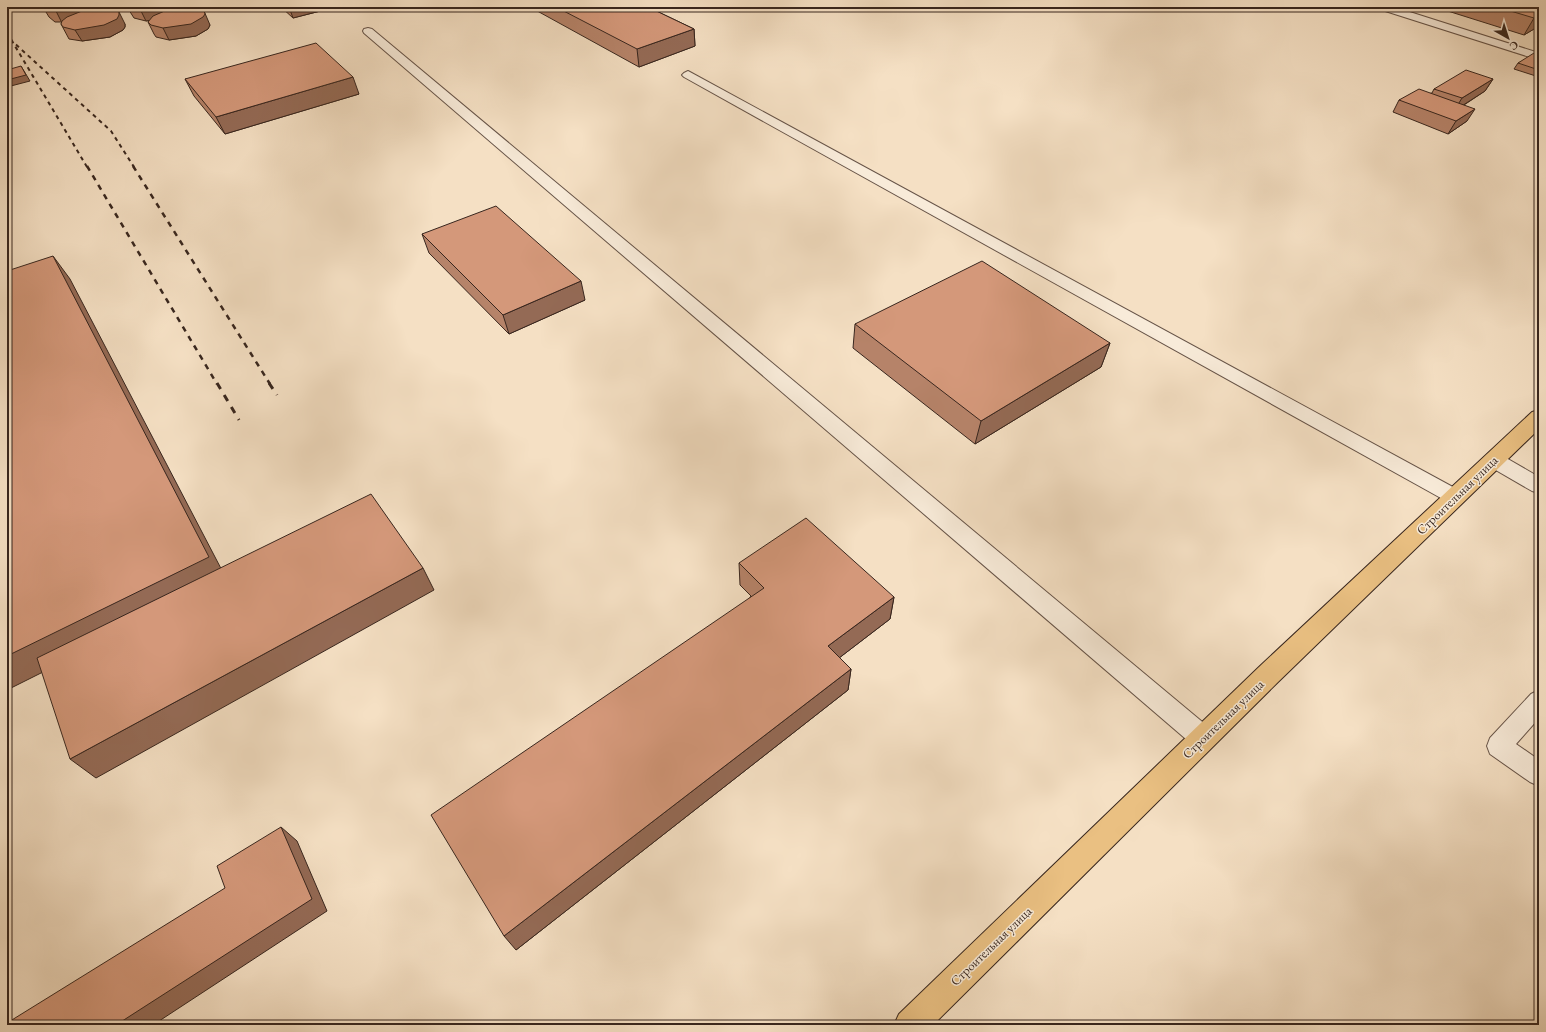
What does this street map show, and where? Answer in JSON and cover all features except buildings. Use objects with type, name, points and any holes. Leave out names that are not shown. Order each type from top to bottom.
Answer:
[{"type":"main road","name":"Строительная улица","points":[[910,1025],[1203,738],[1494,460],[1536,424]]},
{"type":"lane","points":[[1383,7],[1539,57]]},
{"type":"lane","points":[[368,31],[1203,738]]},
{"type":"lane","points":[[688,75],[1455,497]]},
{"type":"lane","points":[[1494,460],[1539,486]]},
{"type":"lane","points":[[1539,701],[1499,746],[1539,774]]},
{"type":"railway","points":[[7,31],[12,41]]},
{"type":"railway","points":[[12,41],[111,131],[134,167]]},
{"type":"railway","points":[[12,41],[87,167]]},
{"type":"railway","points":[[87,166],[217,384]]},
{"type":"railway","points":[[133,166],[270,384]]},
{"type":"railway","points":[[217,383],[239,420]]},
{"type":"railway","points":[[269,383],[277,395]]}]
